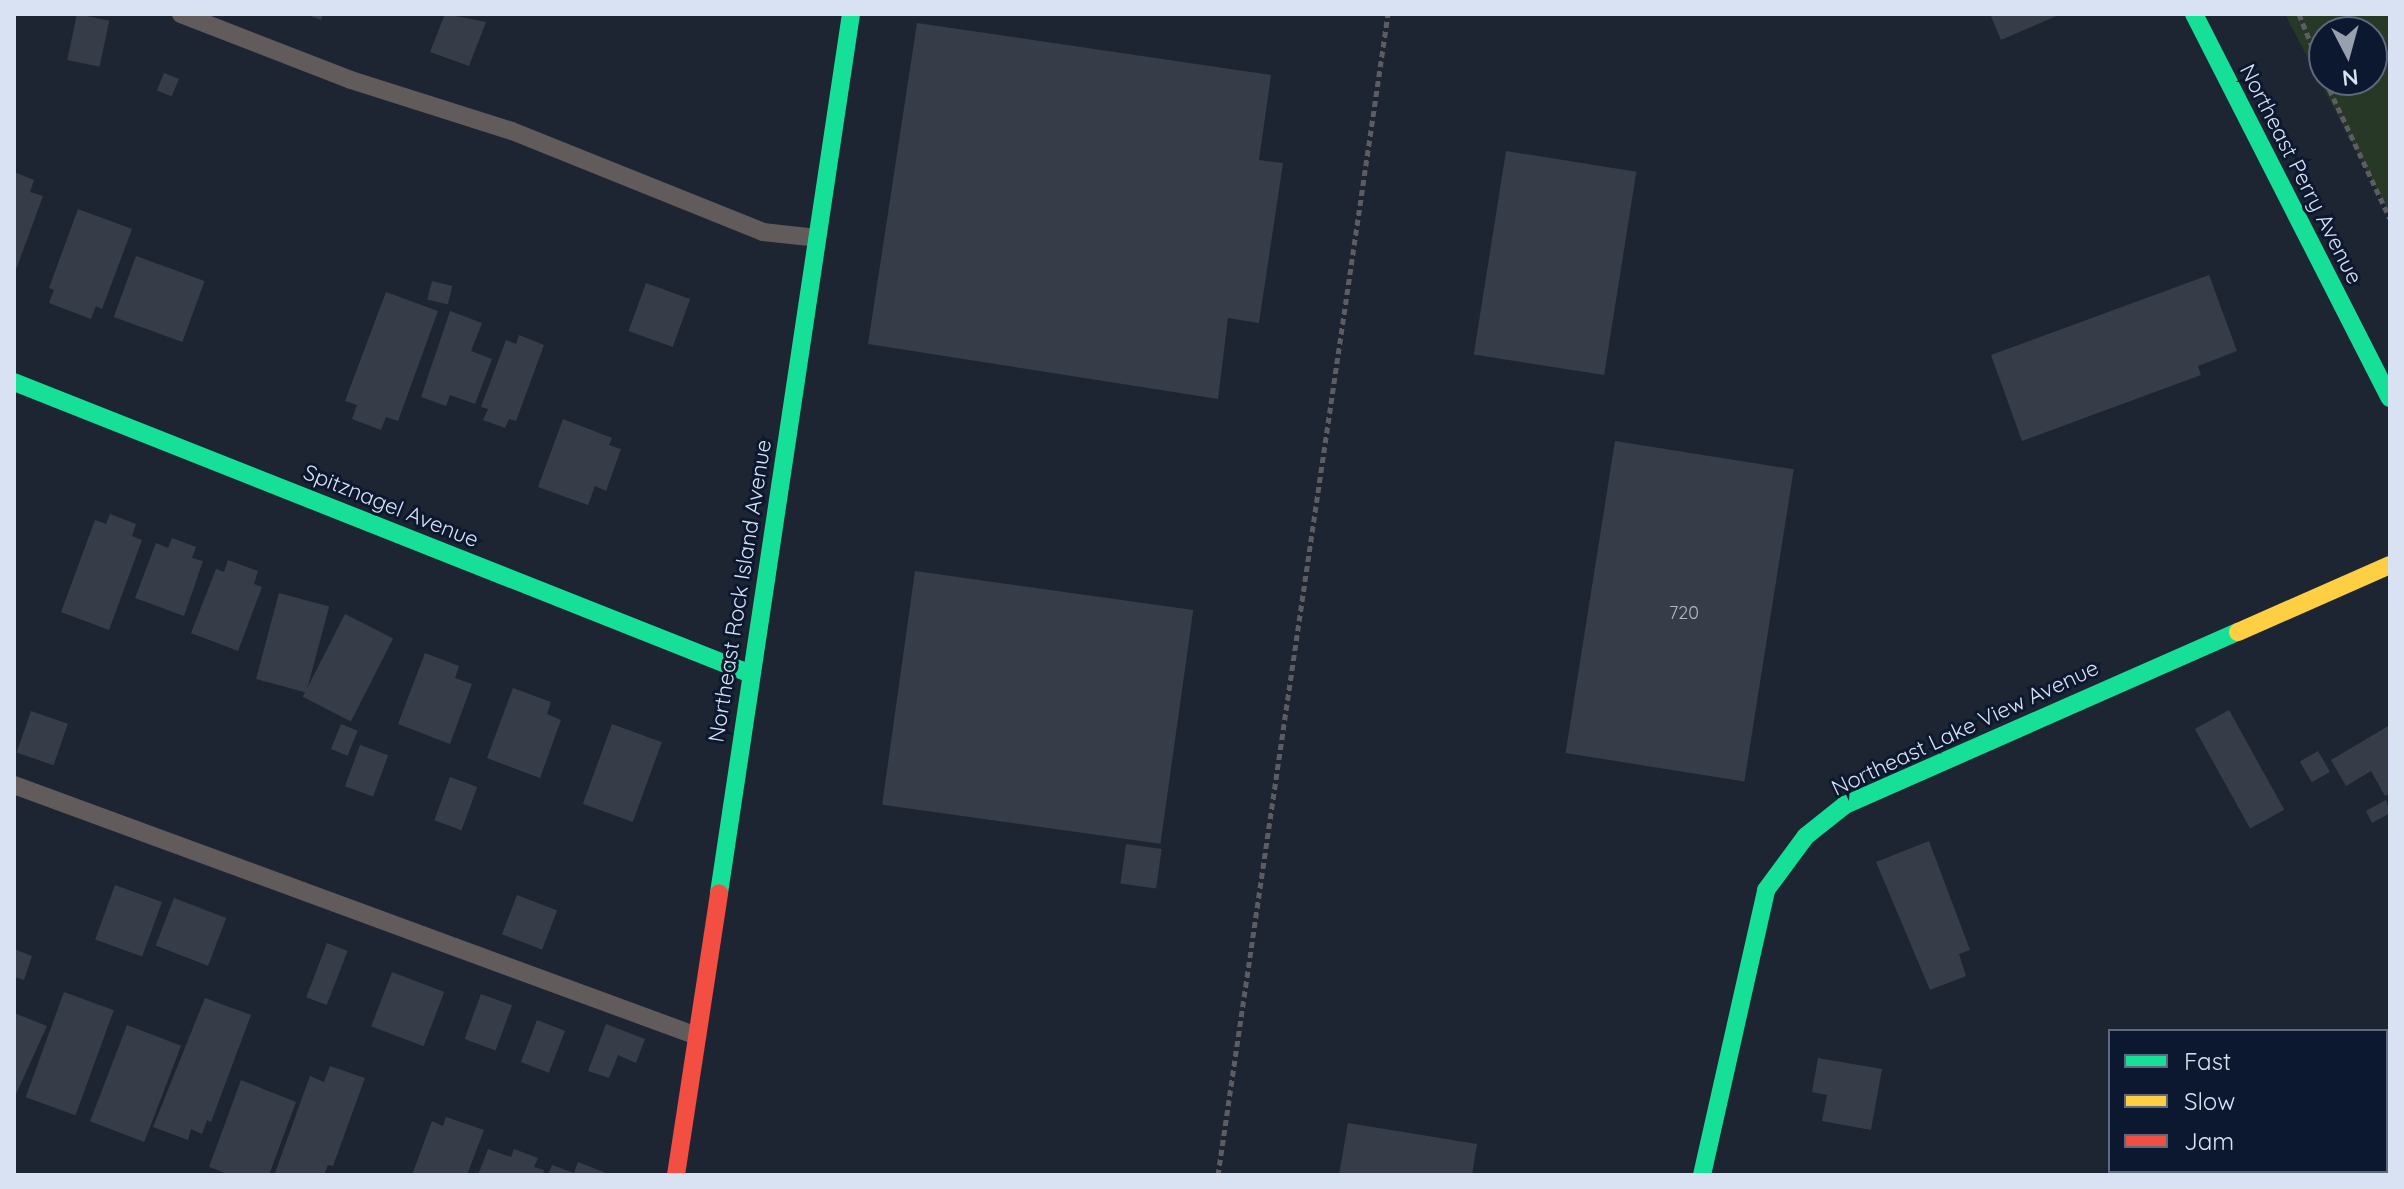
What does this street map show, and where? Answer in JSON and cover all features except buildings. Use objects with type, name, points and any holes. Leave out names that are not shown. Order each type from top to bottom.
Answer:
[{"type":"street","name":"Northeast Rock Island Avenue","points":[[676,1175],[851,14]]},
{"type":"street","name":"Northeast Perry Avenue","points":[[2194,14],[2390,398]]},
{"type":"street","name":"Spitznagel Avenue","points":[[14,382],[751,674]]},
{"type":"street","name":"Northeast Lake View Avenue","points":[[1702,1175],[1766,890],[1806,836],[1845,805],[2390,565]]},
{"type":"lane","points":[[181,14],[351,80],[512,131],[763,232],[817,238]]},
{"type":"lane","points":[[14,785],[697,1036]]},
{"type":"path","points":[[1218,1175],[1388,14]]},
{"type":"path","points":[[2299,14],[2308,36]]},
{"type":"path","points":[[2333,96],[2390,219]]},
{"type":"green space","points":[[2285,14],[2390,14],[2390,215],[2328,96],[2388,96],[2388,16],[2308,16],[2308,58]]},
{"type":"traffic: fast","points":[[719,893],[851,14]]},
{"type":"traffic: fast","points":[[2194,14],[2390,398]]},
{"type":"traffic: fast","points":[[14,382],[751,674]]},
{"type":"traffic: fast","points":[[1702,1175],[1766,890],[1806,836],[1845,805],[2238,632]]},
{"type":"traffic: slow","points":[[2238,632],[2390,565]]},
{"type":"traffic: jam","points":[[676,1175],[719,893]]}]
